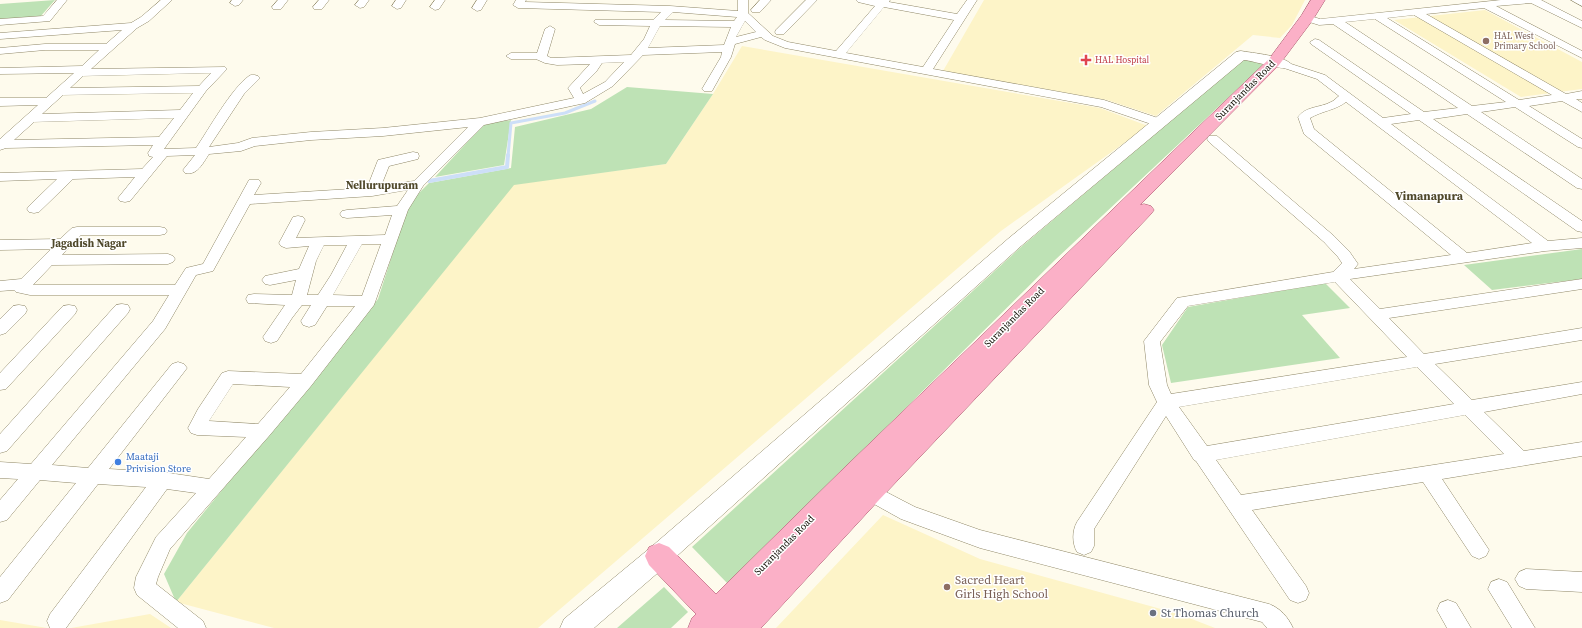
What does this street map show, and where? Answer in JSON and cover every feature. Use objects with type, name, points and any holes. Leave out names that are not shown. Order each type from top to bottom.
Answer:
[{"type":"main road","name":"Suranjandas Road","points":[[742,628],[869,493],[1213,139],[1279,64],[1315,13],[1333,0]]},
{"type":"main road","name":"Suranjandas Road","points":[[717,623],[850,479],[1279,64]]},
{"type":"main road","points":[[659,556],[717,623]]},
{"type":"street","points":[[0,22],[46,19],[62,0]]},
{"type":"street","points":[[3,140],[32,118],[133,26],[145,19],[167,0]]},
{"type":"street","points":[[521,0],[518,6],[552,3],[670,9],[741,19],[769,38],[785,45],[924,72],[1104,104],[1160,123]]},
{"type":"street","points":[[708,89],[726,57],[731,37],[741,19],[743,0]]},
{"type":"street","points":[[756,10],[766,0]]},
{"type":"street","points":[[780,32],[812,0]]},
{"type":"street","points":[[861,0],[883,2],[960,18]]},
{"type":"street","points":[[924,72],[972,0]]},
{"type":"street","points":[[1431,0],[1447,9]]},
{"type":"street","points":[[1334,20],[1531,0],[1582,25]]},
{"type":"street","points":[[1576,0],[1582,3]]},
{"type":"street","points":[[838,55],[883,2]]},
{"type":"street","points":[[1486,5],[1582,55]]},
{"type":"street","points":[[154,153],[203,151],[241,147],[252,142],[311,136],[384,132],[480,122],[581,100],[609,84],[638,55],[649,39],[657,22],[670,9]]},
{"type":"street","points":[[1416,12],[1582,108]]},
{"type":"street","points":[[1315,13],[1334,20],[1582,185]]},
{"type":"street","points":[[1377,16],[1582,144]]},
{"type":"street","points":[[599,22],[657,22],[741,19]]},
{"type":"street","points":[[0,36],[14,21]]},
{"type":"street","points":[[0,36],[133,26]]},
{"type":"street","points":[[541,57],[550,29]]},
{"type":"street","points":[[511,56],[541,57],[553,62],[598,60],[729,45],[763,33]]},
{"type":"street","points":[[1315,42],[1582,228]]},
{"type":"street","points":[[0,50],[45,47],[109,47]]},
{"type":"street","points":[[574,628],[659,556],[1015,242],[1241,55],[1265,59],[1321,78],[1545,246]]},
{"type":"street","points":[[581,100],[574,88],[592,70],[598,60]]},
{"type":"street","points":[[0,71],[221,69],[202,89],[154,153]]},
{"type":"street","points":[[190,170],[240,92],[254,78]]},
{"type":"street","points":[[60,92],[202,89]]},
{"type":"street","points":[[1380,122],[1582,95]]},
{"type":"street","points":[[1346,96],[1335,105],[1314,111],[1304,117],[1308,131],[1464,258]]},
{"type":"street","points":[[0,102],[49,101]]},
{"type":"street","points":[[32,118],[183,114]]},
{"type":"street","points":[[195,628],[145,588],[147,576],[163,543],[263,431],[305,381],[368,301],[401,210],[418,184],[480,122]]},
{"type":"street","points":[[1213,139],[1296,208],[1344,254],[1350,264],[1341,271],[1338,276]]},
{"type":"street","points":[[3,140],[164,141]]},
{"type":"street","points":[[126,198],[162,154],[154,153]]},
{"type":"street","points":[[372,192],[383,163],[413,156]]},
{"type":"street","points":[[0,177],[146,173]]},
{"type":"street","points":[[34,208],[68,176]]},
{"type":"street","points":[[0,190],[15,177]]},
{"type":"street","points":[[0,514],[159,325],[191,271],[208,268],[254,183]]},
{"type":"street","points":[[244,200],[372,192],[418,184]]},
{"type":"street","points":[[348,214],[401,210]]},
{"type":"street","points":[[298,220],[286,243],[390,239]]},
{"type":"street","points":[[23,286],[77,231],[160,231]]},
{"type":"street","points":[[309,320],[338,276],[357,240]]},
{"type":"street","points":[[271,337],[286,314],[298,300],[306,273],[319,241]]},
{"type":"street","points":[[1298,593],[1201,455],[1166,402],[1158,385],[1152,341],[1183,302],[1338,276],[1545,246],[1582,243]]},
{"type":"street","points":[[0,245],[63,244]]},
{"type":"street","points":[[48,260],[168,259]]},
{"type":"street","points":[[270,280],[306,273]]},
{"type":"street","points":[[1338,276],[1420,361],[1520,458]]},
{"type":"street","points":[[1375,315],[1582,284]]},
{"type":"street","points":[[0,286],[23,286],[30,290],[180,290]]},
{"type":"street","points":[[254,299],[368,301]]},
{"type":"street","points":[[0,446],[122,309]]},
{"type":"street","points":[[0,329],[19,310]]},
{"type":"street","points":[[0,384],[69,310]]},
{"type":"street","points":[[1084,546],[1084,528],[1166,402],[1582,334]]},
{"type":"street","points":[[0,593],[178,368]]},
{"type":"street","points":[[263,431],[197,428],[204,414],[228,377],[305,381]]},
{"type":"street","points":[[1201,455],[1582,388]]},
{"type":"street","points":[[1236,504],[1582,448]]},
{"type":"street","points":[[0,470],[162,480],[212,487]]},
{"type":"street","points":[[1427,474],[1479,550]]},
{"type":"street","points":[[850,479],[869,493],[908,513],[980,539],[1269,614],[1282,628]]},
{"type":"street","points":[[58,621],[162,480]]},
{"type":"street","points":[[1526,579],[1582,582]]},
{"type":"street","points":[[1499,589],[1524,628]]},
{"type":"street","points":[[1448,610],[1460,628]]},
{"type":"shaded area","name":"HAL Hospital","points":[[984,0],[1305,0],[1292,25],[1280,38],[1253,35],[1156,116],[1107,100],[943,71]]},
{"type":"shaded area","name":"HAL West Primary School","points":[[1485,10],[1582,62],[1582,89],[1521,97],[1394,20]]},
{"type":"shaded area","points":[[742,46],[1100,108],[1148,126],[1001,231],[538,628],[274,628],[176,602],[514,184],[666,164],[713,94]]},
{"type":"shaded area","name":"Sacred Heart Girls High School","points":[[883,515],[980,559],[1179,614],[1215,628],[776,628]]},
{"type":"shaded area","points":[[150,614],[171,628],[71,628]]},
{"type":"shaded area","points":[[0,620],[47,628],[0,628]]},
{"type":"green space","points":[[55,0],[40,17],[0,20],[0,4]]},
{"type":"green space","points":[[1245,58],[1256,59],[1263,65],[1055,260],[728,584],[692,547],[1021,247]]},
{"type":"green space","points":[[627,87],[713,94],[666,164],[514,185],[176,602],[164,574],[187,533],[378,299],[409,203],[429,183],[511,168],[515,127],[591,109]]},
{"type":"green space","points":[[511,120],[504,165],[435,177],[484,124]]},
{"type":"green space","points":[[1582,249],[1582,279],[1492,290],[1464,265]]},
{"type":"green space","points":[[1325,283],[1350,308],[1302,315],[1340,358],[1171,383],[1162,345],[1188,307]]},
{"type":"green space","points":[[664,587],[688,612],[671,628],[617,628]]},
{"type":"waterway","points":[[508,156],[511,123],[565,113],[595,101]]},
{"type":"waterway","points":[[429,181],[507,167],[508,155]]},
{"type":"place","name":"HAL West Primary School","points":[[1486,41]]},
{"type":"place","name":"HAL Hospital","points":[[1086,60]]},
{"type":"place","name":"Maataji Privision Store","points":[[118,462]]},
{"type":"place","name":"Sacred Heart Girls High School","points":[[947,587]]},
{"type":"place","name":"St Thomas Church","points":[[1153,613]]},
{"type":"district","name":"Nellurupuram","points":[[382,185]]},
{"type":"district","name":"Vimanapura","points":[[1429,196]]},
{"type":"district","name":"Jagadish Nagar","points":[[89,243]]}]
